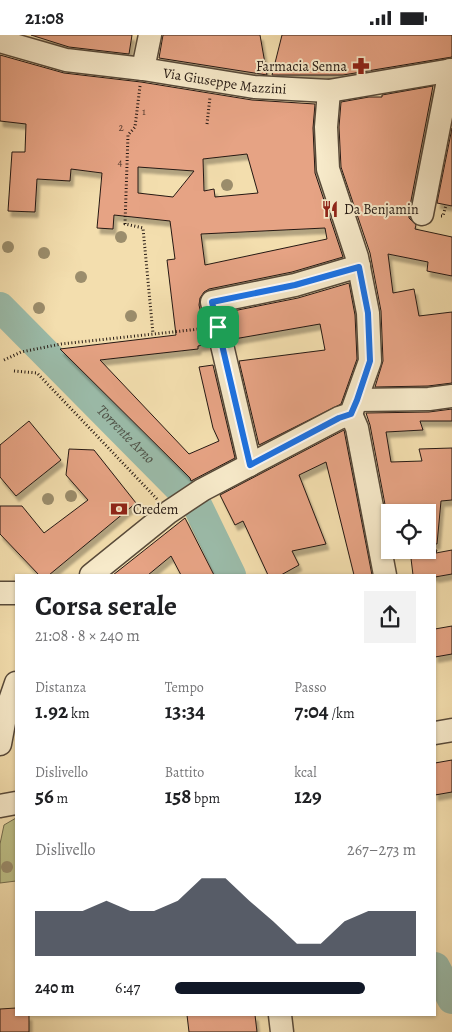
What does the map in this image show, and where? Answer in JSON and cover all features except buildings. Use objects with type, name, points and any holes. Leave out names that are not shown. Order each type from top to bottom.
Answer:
[{"type":"street","points":[[143,69],[150,35]]},
{"type":"street","name":"Via Giuseppe Mazzini","points":[[0,41],[66,60],[143,69],[254,87],[329,91],[451,70]]},
{"type":"street","points":[[422,215],[451,70]]},
{"type":"street","points":[[329,91],[326,127],[328,169],[359,267],[368,313],[370,361],[354,407],[385,574]]},
{"type":"street","points":[[250,465],[212,302],[295,285],[359,267]]},
{"type":"street","points":[[92,574],[170,511],[202,490],[339,418],[354,407],[452,396]]},
{"type":"street","points":[[0,593],[15,593]]},
{"type":"street","points":[[0,744],[6,712],[15,686]]},
{"type":"street","points":[[436,733],[452,730]]},
{"type":"street","points":[[0,806],[15,803]]},
{"type":"street","points":[[280,1016],[282,1032]]},
{"type":"path","points":[[143,69],[135,127],[128,135],[125,224],[143,228],[153,334]]},
{"type":"path","points":[[206,124],[212,80]]},
{"type":"path","points":[[4,360],[21,352],[60,344],[218,327]]},
{"type":"path","points":[[14,371],[37,373],[170,511]]},
{"type":"green space","points":[[15,819],[15,881],[0,883],[0,844],[4,825]]},
{"type":"waterway","name":"Torrente Arno","points":[[0,307],[198,507],[231,574]]},
{"type":"waterway","name":"Torrente Arno","points":[[436,969],[452,999]]},
{"type":"place","name":"Farmacia Senna","points":[[361,66]]},
{"type":"place","name":"Da Benjamin","points":[[330,209]]},
{"type":"place","name":"Credem","points":[[119,509]]},
{"type":"route","points":[[359,267],[368,313],[370,361],[351,414],[339,418],[250,465],[218,327],[212,302],[295,285],[359,267]]}]
